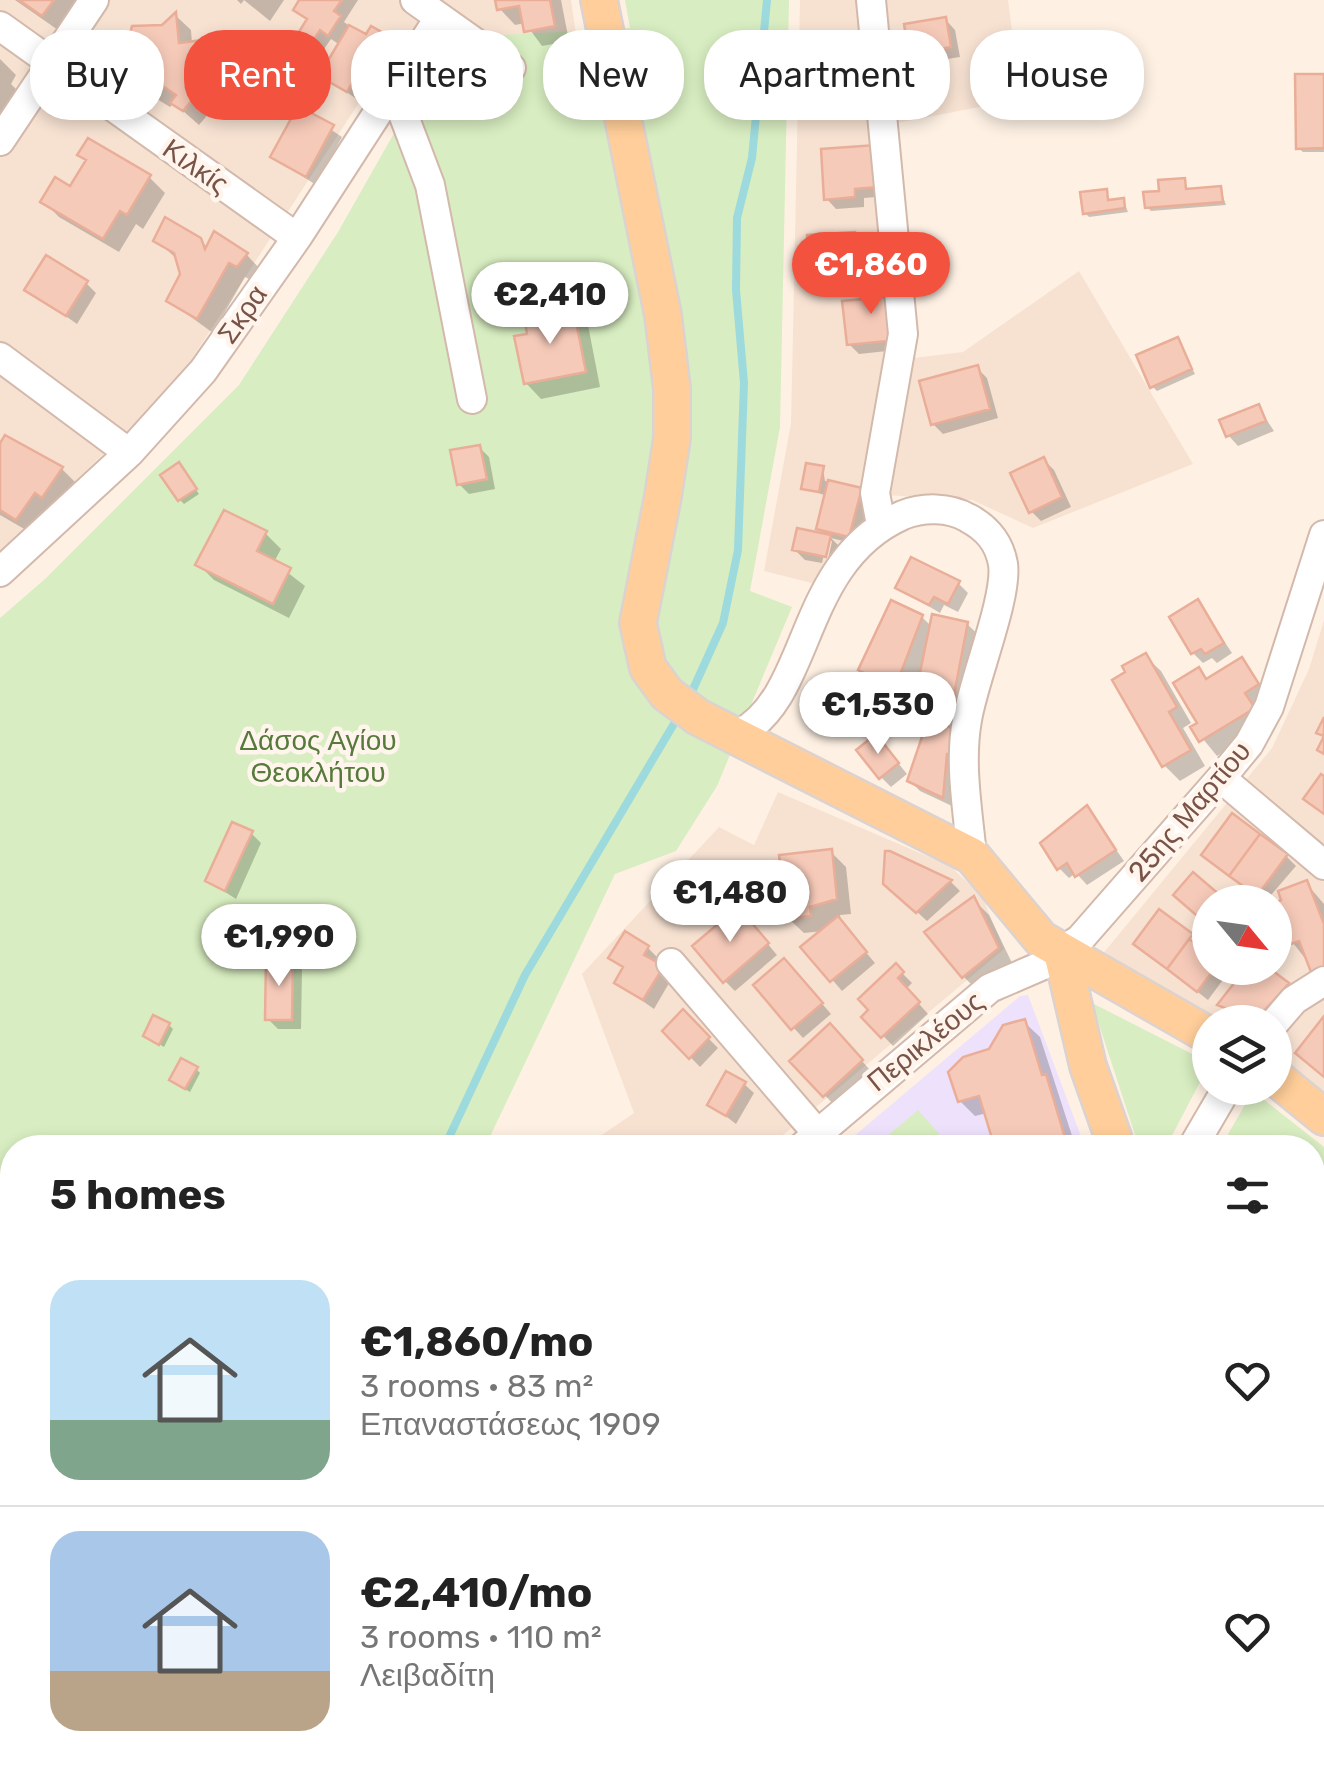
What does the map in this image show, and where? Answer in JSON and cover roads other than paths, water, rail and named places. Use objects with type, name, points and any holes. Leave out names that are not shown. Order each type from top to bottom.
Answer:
[{"type":"main road","points":[[599,0],[663,314],[672,389],[672,438],[664,496],[638,624],[648,668],[667,694],[698,716],[972,856],[1028,925],[1062,954],[1192,1026]]},
{"type":"main road","points":[[1062,954],[1088,1066],[1113,1135]]},
{"type":"main road","points":[[1292,1090],[1324,1117]]},
{"type":"street","points":[[74,30],[94,0]]},
{"type":"street","points":[[415,0],[456,30]]},
{"type":"street","points":[[871,0],[904,334],[875,493],[881,525]]},
{"type":"street","name":"Σκρα","points":[[431,30],[439,18]]},
{"type":"street","name":"Κιλκίς","points":[[0,26],[30,48]]},
{"type":"street","points":[[0,140],[30,95]]},
{"type":"street","name":"Κιλκίς","points":[[130,120],[296,237]]},
{"type":"street","name":"Σκρα","points":[[0,572],[129,453],[203,371],[372,120]]},
{"type":"street","points":[[405,120],[430,185],[472,399]]},
{"type":"street","points":[[0,358],[129,453]]},
{"type":"street","points":[[739,734],[768,710],[845,557],[881,525],[917,509],[956,511],[986,527],[1004,568],[966,722],[964,775],[972,856]]},
{"type":"street","name":"25ης Μαρτίου","points":[[1062,954],[1249,744],[1269,707],[1324,535]]},
{"type":"street","points":[[1221,778],[1324,865]]},
{"type":"street","name":"Περικλέους","points":[[816,1135],[990,988],[1062,954]]},
{"type":"street","points":[[671,963],[801,1135]]},
{"type":"street","points":[[1290,1005],[1324,980]]},
{"type":"street","points":[[1200,1135],[1217,1105]]},
{"type":"waterway","points":[[690,696],[723,623],[738,550],[744,383],[736,290],[737,218],[752,158],[767,0]]},
{"type":"waterway","points":[[450,1135],[525,975],[678,717]]},
{"type":"park label","name":"Δάσος Αγίου Θεοκλήτου","points":[[318,756]]}]
